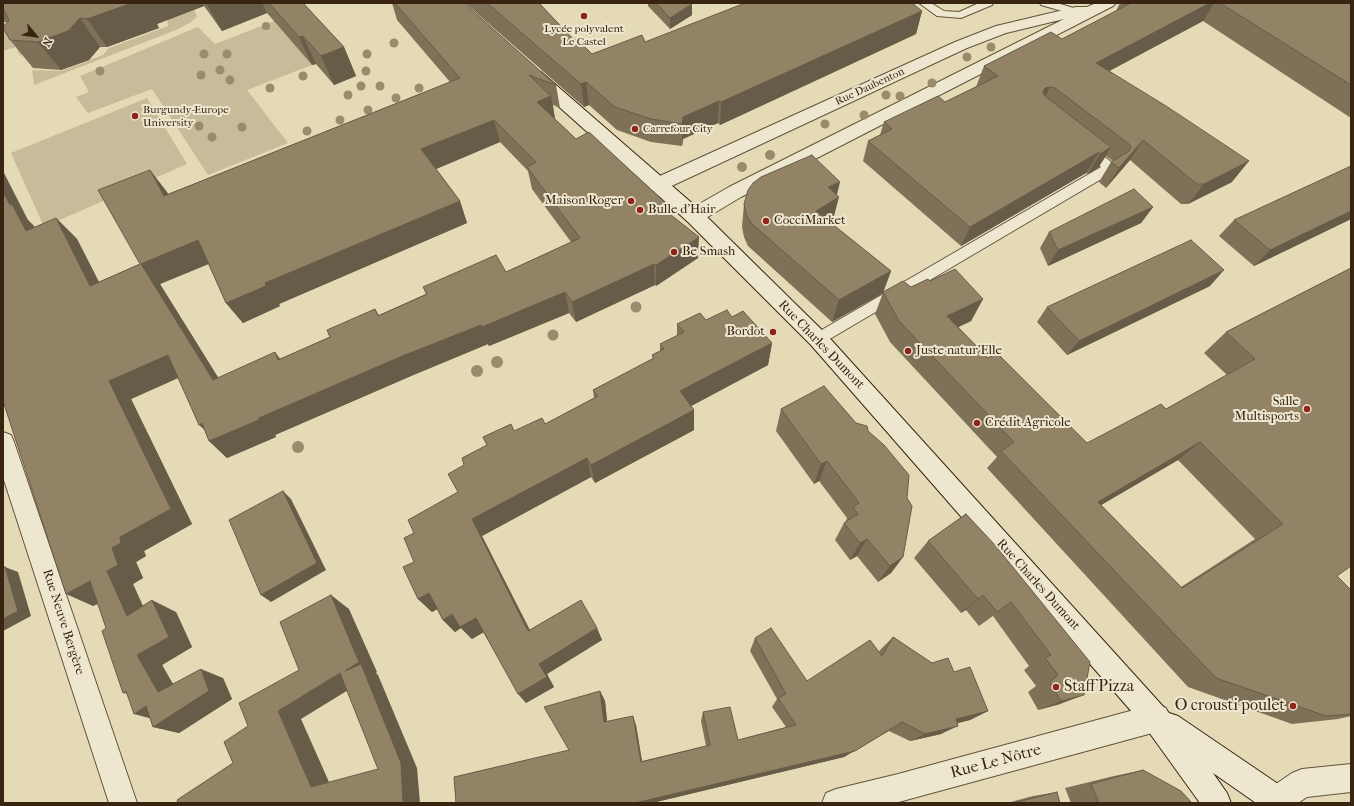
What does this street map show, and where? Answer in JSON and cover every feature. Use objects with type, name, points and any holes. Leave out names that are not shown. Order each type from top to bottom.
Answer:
[{"type":"street","name":"Rue Daubenton","points":[[657,185],[961,45],[1001,29],[1082,12],[1108,3]]},
{"type":"street","name":"Rue Daubenton","points":[[694,216],[735,192],[1082,12]]},
{"type":"street","name":"Rue Charles Dumont","points":[[524,65],[657,185],[694,216],[818,339],[1156,718],[1217,803]]},
{"type":"street","name":"Rue Neuve Bergère","points":[[3,442],[123,803]]},
{"type":"street","name":"Rue Charles Dumont","points":[[1156,718],[1278,802]]},
{"type":"street","name":"Rue Le Nôtre","points":[[836,803],[898,788],[1156,718]]},
{"type":"street","points":[[1278,802],[1302,783],[1351,778]]},
{"type":"lane","points":[[924,3],[941,14],[961,15],[988,3]]},
{"type":"lane","points":[[1045,3],[1082,12]]},
{"type":"lane","points":[[818,339],[1110,168],[1075,141]]},
{"type":"shaded area","points":[[194,9],[197,17],[176,30],[34,85],[32,70],[61,71],[103,55],[109,48],[168,26],[167,19]]},
{"type":"shaded area","points":[[274,21],[312,65],[247,90],[288,143],[208,175],[152,89],[88,113],[76,97],[89,92],[80,76],[198,27],[215,44]]},
{"type":"shaded area","points":[[3,22],[31,47],[20,56],[16,47],[3,51]]},
{"type":"shaded area","points":[[147,98],[187,164],[44,227],[11,153]]},
{"type":"building","points":[[3,3],[132,3],[87,19],[80,18],[68,31],[38,42],[10,40],[3,28],[9,20],[3,8]]},
{"type":"building","points":[[269,3],[303,3],[344,47],[321,56],[303,36],[299,37]]},
{"type":"building","points":[[395,3],[464,3],[556,85],[529,75],[551,96],[537,102],[576,139],[589,132],[671,208],[666,211],[699,237],[656,265],[654,264],[572,302],[565,292],[482,327],[481,325],[400,357],[209,441],[202,423],[199,425],[168,355],[109,381],[171,509],[120,537],[121,543],[112,548],[118,565],[107,571],[127,616],[152,600],[169,637],[137,655],[158,692],[201,669],[209,691],[153,727],[146,706],[134,714],[126,691],[123,693],[102,631],[106,628],[90,581],[66,594],[3,401],[3,192],[10,205],[12,204],[26,231],[56,218],[90,286],[140,264],[98,190],[150,170],[164,196],[460,78]],"holes":[[[494,120],[536,162],[527,167],[580,238],[506,272],[496,255],[423,287],[427,294],[378,316],[375,309],[327,330],[330,337],[278,360],[275,352],[213,380],[141,264],[198,240],[226,303],[266,286],[265,283],[460,201],[421,149]]]},
{"type":"building","points":[[487,3],[539,3],[574,40],[577,39],[592,54],[642,35],[645,42],[745,3],[912,3],[922,11],[721,102],[719,101],[683,117],[682,124],[651,119],[615,107],[586,82],[581,84]]},
{"type":"building","points":[[656,3],[691,3],[692,4],[670,18]]},
{"type":"building","points":[[1131,3],[1210,3],[1096,63],[1166,106],[1249,161],[1204,184],[1197,184],[1143,140],[1119,168],[1111,162],[1129,151],[1131,147],[1129,144],[1055,88],[1045,88],[1043,93],[1045,96],[1111,147],[1100,154],[1099,152],[970,227],[868,141],[892,129],[884,122],[938,96],[945,102],[998,76],[984,66],[1051,32],[1062,39]]},
{"type":"building","points":[[1220,3],[1351,3],[1351,85]]},
{"type":"building","points":[[812,155],[840,182],[828,187],[839,197],[816,211],[891,271],[839,300],[751,223],[746,214],[744,204],[748,190],[753,183],[761,177]]},
{"type":"building","points":[[1351,166],[1351,211],[1270,250],[1234,220]]},
{"type":"building","points":[[1134,189],[1153,207],[1058,250],[1049,232]]},
{"type":"building","points":[[1191,240],[1224,270],[1079,341],[1047,307]]},
{"type":"building","points":[[1351,268],[1351,566],[1337,576],[1351,590],[1351,714],[1326,716],[1216,678],[1001,451],[1014,442],[899,321],[883,292],[903,281],[911,287],[928,279],[930,281],[955,269],[983,299],[947,316],[988,358],[997,353],[1087,443],[1161,404],[1166,409],[1255,359],[1226,332]],"holes":[[[1200,442],[1283,524],[1182,588],[1098,502]]]},
{"type":"building","points":[[727,310],[732,317],[743,311],[772,343],[680,391],[694,410],[591,465],[587,458],[472,519],[528,631],[581,600],[597,628],[539,664],[547,677],[518,694],[476,618],[460,627],[452,614],[443,620],[429,593],[418,599],[403,567],[414,562],[404,538],[414,533],[408,520],[458,492],[448,474],[464,465],[462,458],[487,445],[483,437],[511,424],[514,431],[542,418],[545,424],[598,396],[593,390],[654,358],[652,355],[664,349],[660,344],[684,332],[677,324],[700,313],[706,320]]},
{"type":"building","points":[[824,386],[856,423],[867,426],[868,431],[884,445],[909,475],[907,498],[912,506],[903,557],[890,566],[867,539],[860,543],[844,523],[858,514],[853,507],[859,503],[827,461],[821,464],[781,409]]},
{"type":"building","points":[[283,491],[317,563],[261,595],[229,520]]},
{"type":"building","points":[[966,514],[995,545],[1090,662],[1084,695],[1061,701],[1050,682],[1058,675],[1045,658],[1051,655],[1011,602],[997,612],[983,595],[978,599],[928,541]]},
{"type":"building","points":[[5,567],[18,611],[3,619],[3,568]]},
{"type":"building","points":[[331,595],[359,662],[345,671],[361,664],[401,763],[403,803],[178,803],[177,800],[233,763],[224,742],[248,726],[239,703],[299,670],[280,622]],"holes":[[[340,673],[378,769],[311,787],[278,711]]]},
{"type":"building","points":[[771,628],[807,681],[870,640],[882,656],[893,637],[932,663],[948,658],[954,672],[970,667],[988,711],[956,719],[958,726],[925,734],[902,722],[855,751],[635,803],[456,803],[454,777],[569,750],[544,707],[600,691],[604,722],[633,716],[641,762],[710,745],[703,712],[730,707],[738,740],[796,725],[778,698],[786,694],[755,638]]},
{"type":"building","points":[[1143,770],[1181,791],[1192,803],[1099,803],[1091,784]]},
{"type":"building","points":[[1057,792],[1060,803],[1014,803]]},
{"type":"place","name":"Lycée polyvalent Le Castel","points":[[584,16]]},
{"type":"place","name":"Burgundy-Europe University","points":[[135,116]]},
{"type":"place","name":"Carrefour City","points":[[635,129]]},
{"type":"place","name":"Maison Roger","points":[[631,201]]},
{"type":"place","name":"Bulle d'Hair","points":[[640,210]]},
{"type":"place","name":"CocciMarket","points":[[766,221]]},
{"type":"place","name":"Be Smash","points":[[674,252]]},
{"type":"place","name":"Bordot","points":[[773,332]]},
{"type":"place","name":"Juste natur'Elle","points":[[908,351]]},
{"type":"place","name":"Salle Multisports","points":[[1307,409]]},
{"type":"place","name":"Crédit Agricole","points":[[977,423]]},
{"type":"place","name":"Staff Pizza","points":[[1056,687]]},
{"type":"place","name":"O crousti poulet","points":[[1293,706]]}]
